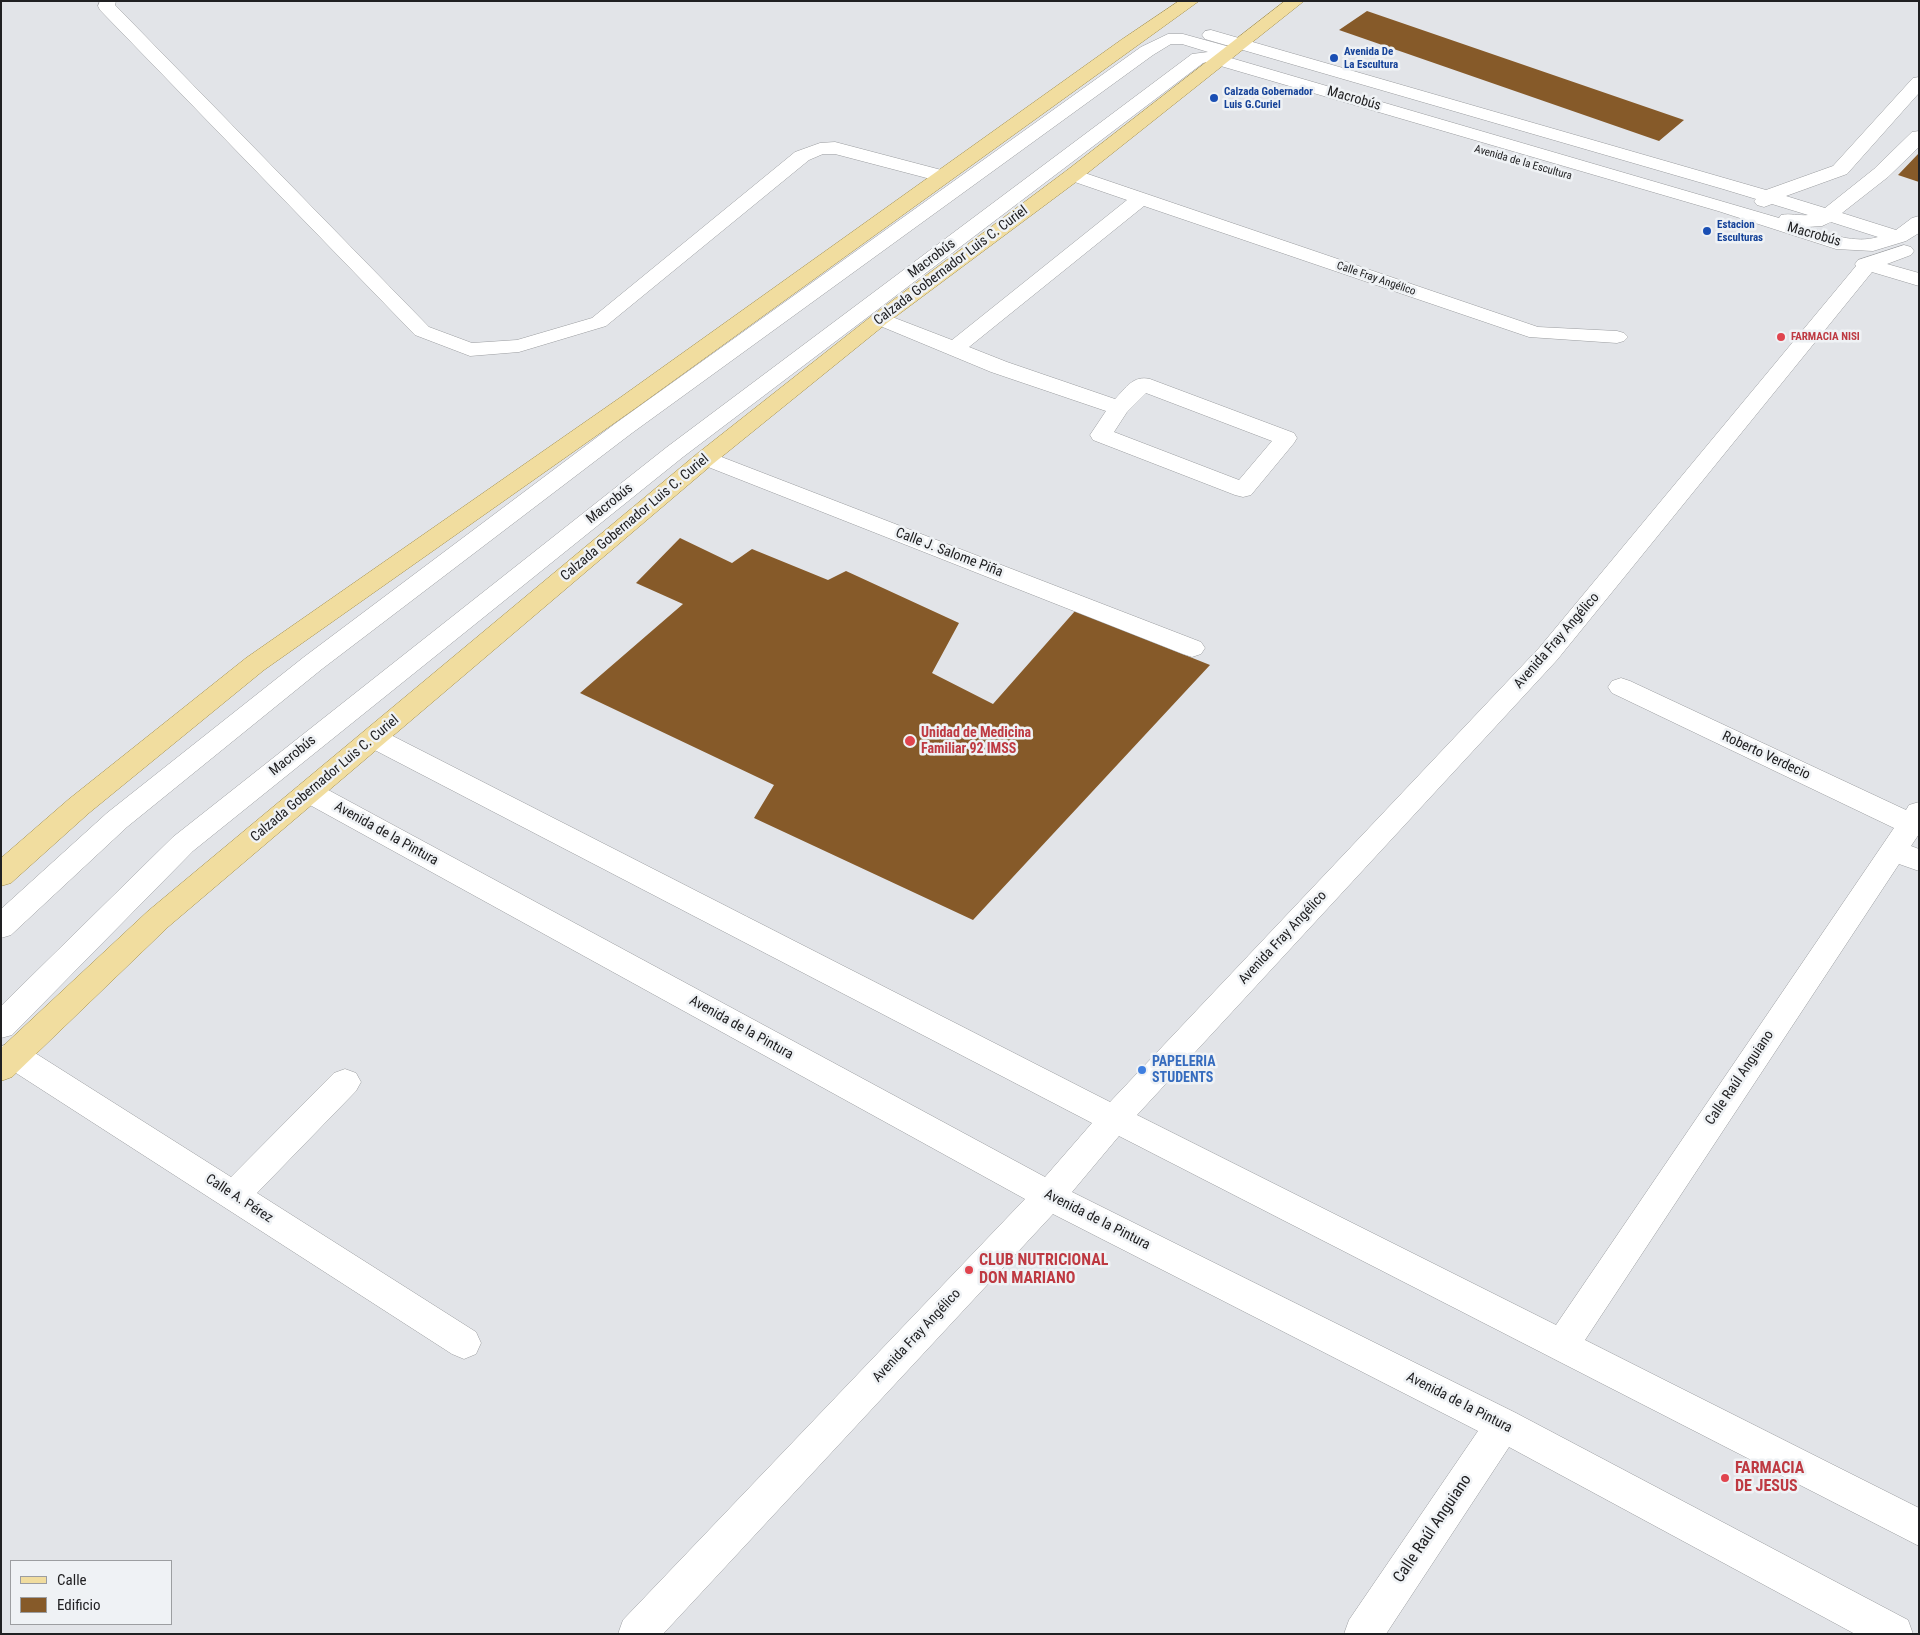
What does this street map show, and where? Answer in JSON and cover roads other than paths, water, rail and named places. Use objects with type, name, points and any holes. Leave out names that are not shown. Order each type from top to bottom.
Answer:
[{"type":"main road","points":[[1,875],[78,806],[255,664],[629,402],[942,176],[1137,47],[1164,20],[1191,1]]},
{"type":"main road","name":"Calzada Gobernador Luis C. Curiel","points":[[5,1050],[706,458],[880,319],[1073,175],[1217,59],[1296,1]]},
{"type":"street","points":[[108,1],[106,6],[422,331],[470,350],[519,346],[599,322],[802,156],[820,149],[835,148],[942,176]]},
{"type":"street","name":"Avenida de la Escultura","points":[[1164,20],[1217,59]]},
{"type":"street","name":"Macrobús","points":[[1,927],[118,820],[314,663],[624,428],[1137,47],[1168,39],[1184,39],[1217,59],[1725,207],[1798,222],[1822,220],[1820,212],[1881,173],[1919,136]]},
{"type":"street","name":"Avenida de la Escultura","points":[[1137,47],[1217,59],[1757,213],[1868,264],[1919,280]]},
{"type":"street","name":"Macrobús","points":[[1217,59],[1757,213],[1836,243],[1873,245],[1914,237]]},
{"type":"street","name":"Macrobús","points":[[5,1050],[183,844],[675,452],[1217,59]]},
{"type":"street","points":[[1757,213],[1840,170],[1919,82]]},
{"type":"street","points":[[1820,212],[1919,117]]},
{"type":"street","name":"Calle Fray Angélico","points":[[1073,175],[1536,333],[1617,337]]},
{"type":"street","points":[[954,349],[1140,199]]},
{"type":"street","points":[[1820,212],[1914,237],[1898,255],[1868,264]]},
{"type":"street","name":"Avenida Fray Angélico","points":[[636,1634],[1049,1196],[1114,1120],[1548,654],[1868,264]]},
{"type":"street","points":[[880,319],[998,367],[1119,408]]},
{"type":"street","points":[[1142,384],[1286,438],[1243,490],[1101,434],[1119,408],[1142,384]]},
{"type":"street","name":"Calle J. Salome Piña","points":[[706,458],[1192,648]]},
{"type":"street","name":"Roberto Verdecio","points":[[1621,687],[1915,818]]},
{"type":"street","points":[[374,738],[1114,1120],[1240,1181],[1919,1528]]},
{"type":"street","name":"Avenida de la Pintura","points":[[309,792],[1049,1196],[1503,1425],[1894,1634]]},
{"type":"street","name":"Calle Raúl Anguiano","points":[[1562,1345],[1906,855],[1915,818]]},
{"type":"street","name":"Calle A. Pérez","points":[[5,1050],[464,1343]]},
{"type":"street","points":[[234,1195],[345,1082]]},
{"type":"street","name":"Calle Raúl Anguiano","points":[[1363,1634],[1503,1425]]},
{"type":"place","name":"Avenida De La Escultura","points":[[1334,58]]},
{"type":"place","name":"Calzada Gobernador Luis G.Curiel","points":[[1214,98]]},
{"type":"place","name":"Estacion Esculturas","points":[[1707,231]]},
{"type":"place","name":"FARMACIA NISI","points":[[1781,337]]},
{"type":"place","name":"Unidad de Medicina Familiar 92 IMSS","points":[[910,741]]},
{"type":"place","name":"PAPELERIA STUDENTS","points":[[1142,1070]]},
{"type":"place","name":"CLUB NUTRICIONAL DON MARIANO","points":[[969,1270]]},
{"type":"place","name":"FARMACIA DE JESUS","points":[[1725,1478]]}]
